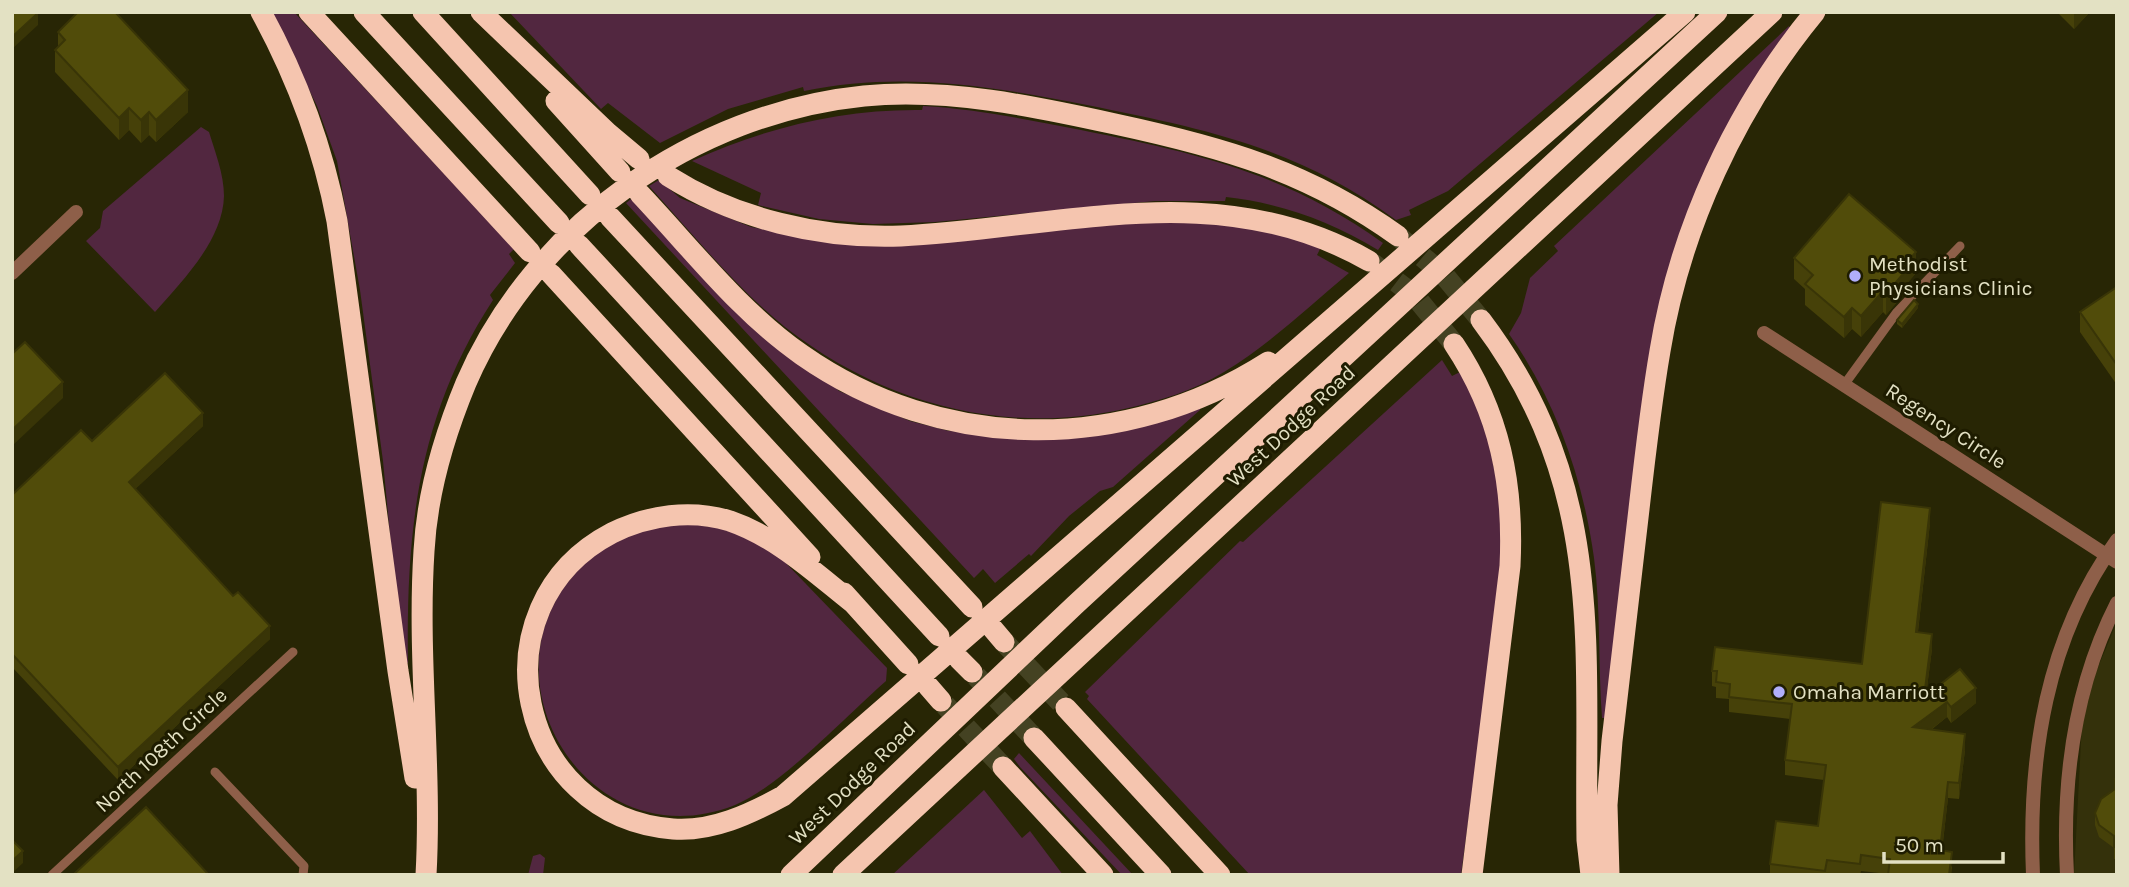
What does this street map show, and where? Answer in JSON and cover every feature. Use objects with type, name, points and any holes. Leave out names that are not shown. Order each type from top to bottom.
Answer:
[{"type":"highway","points":[[261,12],[303,101],[327,176],[337,221],[397,671],[426,865]]},
{"type":"highway","points":[[309,12],[530,253]]},
{"type":"highway","points":[[364,12],[559,223]]},
{"type":"highway","points":[[423,12],[590,195]]},
{"type":"highway","points":[[479,12],[639,159]]},
{"type":"highway","points":[[479,12],[620,172]]},
{"type":"highway","points":[[853,603],[776,544],[729,521],[673,515],[646,519],[623,528],[598,541],[576,558],[545,601],[532,632],[526,658],[527,683],[538,730],[556,764],[585,795],[627,819],[675,829],[724,823],[783,796],[1446,216],[1685,12]]},
{"type":"highway","name":"West Dodge Road","points":[[791,875],[1075,605],[1717,12]]},
{"type":"highway","name":"West Dodge Road","points":[[843,875],[1772,12]]},
{"type":"highway","points":[[1609,875],[1607,805],[1612,741],[1658,362],[1676,280],[1707,192],[1738,127],[1768,76],[1815,12]]},
{"type":"highway","points":[[426,865],[423,579],[428,515],[443,448],[467,382],[507,311],[557,248],[599,207],[651,170],[690,148],[772,115],[835,100],[897,95],[989,100],[1122,125],[1243,155],[1329,191],[1398,236]]},
{"type":"highway","points":[[668,176],[739,211],[813,230],[900,236],[1101,217],[1215,213],[1246,216],[1296,228],[1368,261]]},
{"type":"highway","points":[[640,194],[744,306],[801,355],[860,390],[894,405],[973,427],[1012,431],[1060,429],[1113,423],[1166,409],[1237,380],[1333,316]]},
{"type":"highway","points":[[610,217],[972,607]]},
{"type":"highway","points":[[579,245],[939,636]]},
{"type":"highway","points":[[551,274],[908,664]]},
{"type":"highway","points":[[1481,320],[1523,384],[1551,440],[1565,483],[1580,547],[1585,603],[1587,840],[1591,875]]},
{"type":"highway","points":[[1454,344],[1478,383],[1494,423],[1508,475],[1511,517],[1510,566],[1472,875]]},
{"type":"highway","points":[[1066,708],[1220,875]]},
{"type":"highway","points":[[1034,738],[1161,875]]},
{"type":"highway","points":[[1003,767],[1103,875]]},
{"type":"highway","points":[[1028,794],[1082,875]]},
{"type":"highway","points":[[865,875],[884,856],[911,811]]},
{"type":"street","points":[[12,273],[76,212]]},
{"type":"street","name":"Regency Circle","points":[[1764,333],[2111,558]]},
{"type":"street","points":[[2033,875],[2038,743],[2050,680],[2076,609],[2111,558],[2117,540]]},
{"type":"street","points":[[2067,875],[2068,783],[2076,717],[2093,654],[2117,603]]},
{"type":"lane","points":[[1844,386],[1896,312],[1959,246]]},
{"type":"lane","name":"North 108th Circle","points":[[52,875],[293,652]]},
{"type":"lane","points":[[215,772],[304,866],[303,875]]},
{"type":"shaded area","points":[[271,12],[294,12],[514,249],[509,254],[515,263],[490,295],[493,300],[468,343],[448,386],[433,430],[414,520],[408,663],[402,662],[383,461],[360,290],[337,161],[317,106]]},
{"type":"shaded area","points":[[509,12],[1659,12],[1448,191],[1409,210],[1411,215],[1396,220],[1359,195],[1322,175],[1248,144],[1171,123],[1051,98],[946,83],[876,82],[804,91],[803,87],[728,109],[660,143],[608,103],[601,109]]},
{"type":"shaded area","points":[[1789,26],[1791,30],[1698,186],[1606,718],[1602,718],[1596,578],[1583,498],[1565,440],[1553,412],[1509,334],[1521,313],[1530,278],[1558,251],[1554,246]]},
{"type":"shaded area","points":[[923,106],[1022,119],[1202,157],[1239,169],[1311,199],[1383,243],[1378,250],[1342,230],[1305,215],[1226,197],[1225,201],[1155,201],[935,222],[873,224],[819,219],[758,205],[761,193],[692,161],[747,139],[804,123],[862,113],[922,110]]},
{"type":"shaded area","points":[[201,127],[209,132],[221,171],[224,188],[222,212],[217,228],[200,258],[155,312],[86,241],[100,228],[103,211]]},
{"type":"shaded area","points":[[659,180],[680,198],[751,227],[832,242],[1190,217],[1323,243],[1317,255],[1349,273],[1257,350],[1212,379],[1188,390],[1137,406],[1079,416],[1034,418],[989,415],[946,407],[862,376],[785,327],[731,277],[649,186]]},
{"type":"shaded area","points":[[635,196],[839,391],[910,421],[949,431],[979,432],[1200,407],[1200,410],[1113,487],[1100,491],[1069,516],[1031,556],[1029,554],[995,583],[983,569],[974,578],[626,203]]},
{"type":"shaded area","points":[[1442,360],[1452,376],[1464,370],[1481,404],[1507,531],[1461,875],[1250,875],[1087,699],[1089,696],[1085,692],[1240,541],[1243,542]]},
{"type":"shaded area","points":[[677,522],[734,530],[780,557],[887,668],[886,681],[772,783],[735,805],[677,816],[626,804],[584,775],[554,733],[540,684],[543,632],[568,582],[616,540],[637,531]]},
{"type":"shaded area","points":[[2117,622],[2117,875],[2074,875],[2082,723],[2096,672]]},
{"type":"shaded area","points":[[1019,753],[1133,875],[1122,875],[1020,767],[1014,759]]},
{"type":"shaded area","points":[[984,790],[1022,838],[1030,831],[1063,875],[892,875]]},
{"type":"shaded area","points":[[540,854],[545,858],[543,875],[528,875],[533,856]]},
{"type":"building","points":[[12,12],[38,12],[38,13],[12,37]]},
{"type":"building","points":[[78,12],[115,12],[188,90],[156,120],[149,112],[141,120],[129,108],[119,118],[55,50],[65,40],[58,32]]},
{"type":"building","name":"Methodist Physicians Clinic","points":[[1849,194],[1916,252],[1899,271],[1903,274],[1886,294],[1883,291],[1861,316],[1852,308],[1844,317],[1805,284],[1813,275],[1794,258]]},
{"type":"building","points":[[2117,287],[2117,365],[2080,312]]},
{"type":"building","points":[[1914,300],[1918,304],[1902,324],[1897,320]]},
{"type":"building","points":[[25,342],[63,382],[12,430],[12,354]]},
{"type":"building","points":[[165,373],[203,413],[129,482],[233,596],[238,592],[270,626],[118,767],[12,654],[12,495],[81,430],[92,441]]},
{"type":"building","name":"Omaha Marriott","points":[[1881,502],[1930,508],[1916,632],[1932,634],[1924,697],[1960,669],[1976,688],[1951,707],[1947,702],[1913,727],[1965,734],[1959,783],[1948,782],[1940,850],[1952,852],[1949,875],[1888,875],[1890,859],[1861,855],[1860,864],[1827,860],[1825,871],[1770,864],[1776,821],[1818,826],[1826,765],[1785,760],[1792,704],[1729,697],[1730,684],[1716,682],[1717,671],[1712,671],[1715,647],[1862,664]]},
{"type":"building","points":[[2115,779],[2117,847],[2114,847],[2114,836],[2099,825],[2095,813],[2101,799],[2115,789]]},
{"type":"building","points":[[146,807],[209,875],[73,875]]},
{"type":"building","points":[[12,840],[23,851],[12,861]]},
{"type":"tunnel","points":[[1399,237],[1444,275],[1481,320]]},
{"type":"tunnel","points":[[1372,263],[1415,296],[1454,344]]},
{"type":"tunnel","points":[[1004,642],[1066,708]]},
{"type":"tunnel","points":[[976,676],[1034,738]]},
{"type":"tunnel","points":[[945,705],[1003,767]]},
{"type":"place","name":"Methodist Physicians Clinic","points":[[1855,276]]},
{"type":"place","name":"Omaha Marriott","points":[[1779,692]]}]
